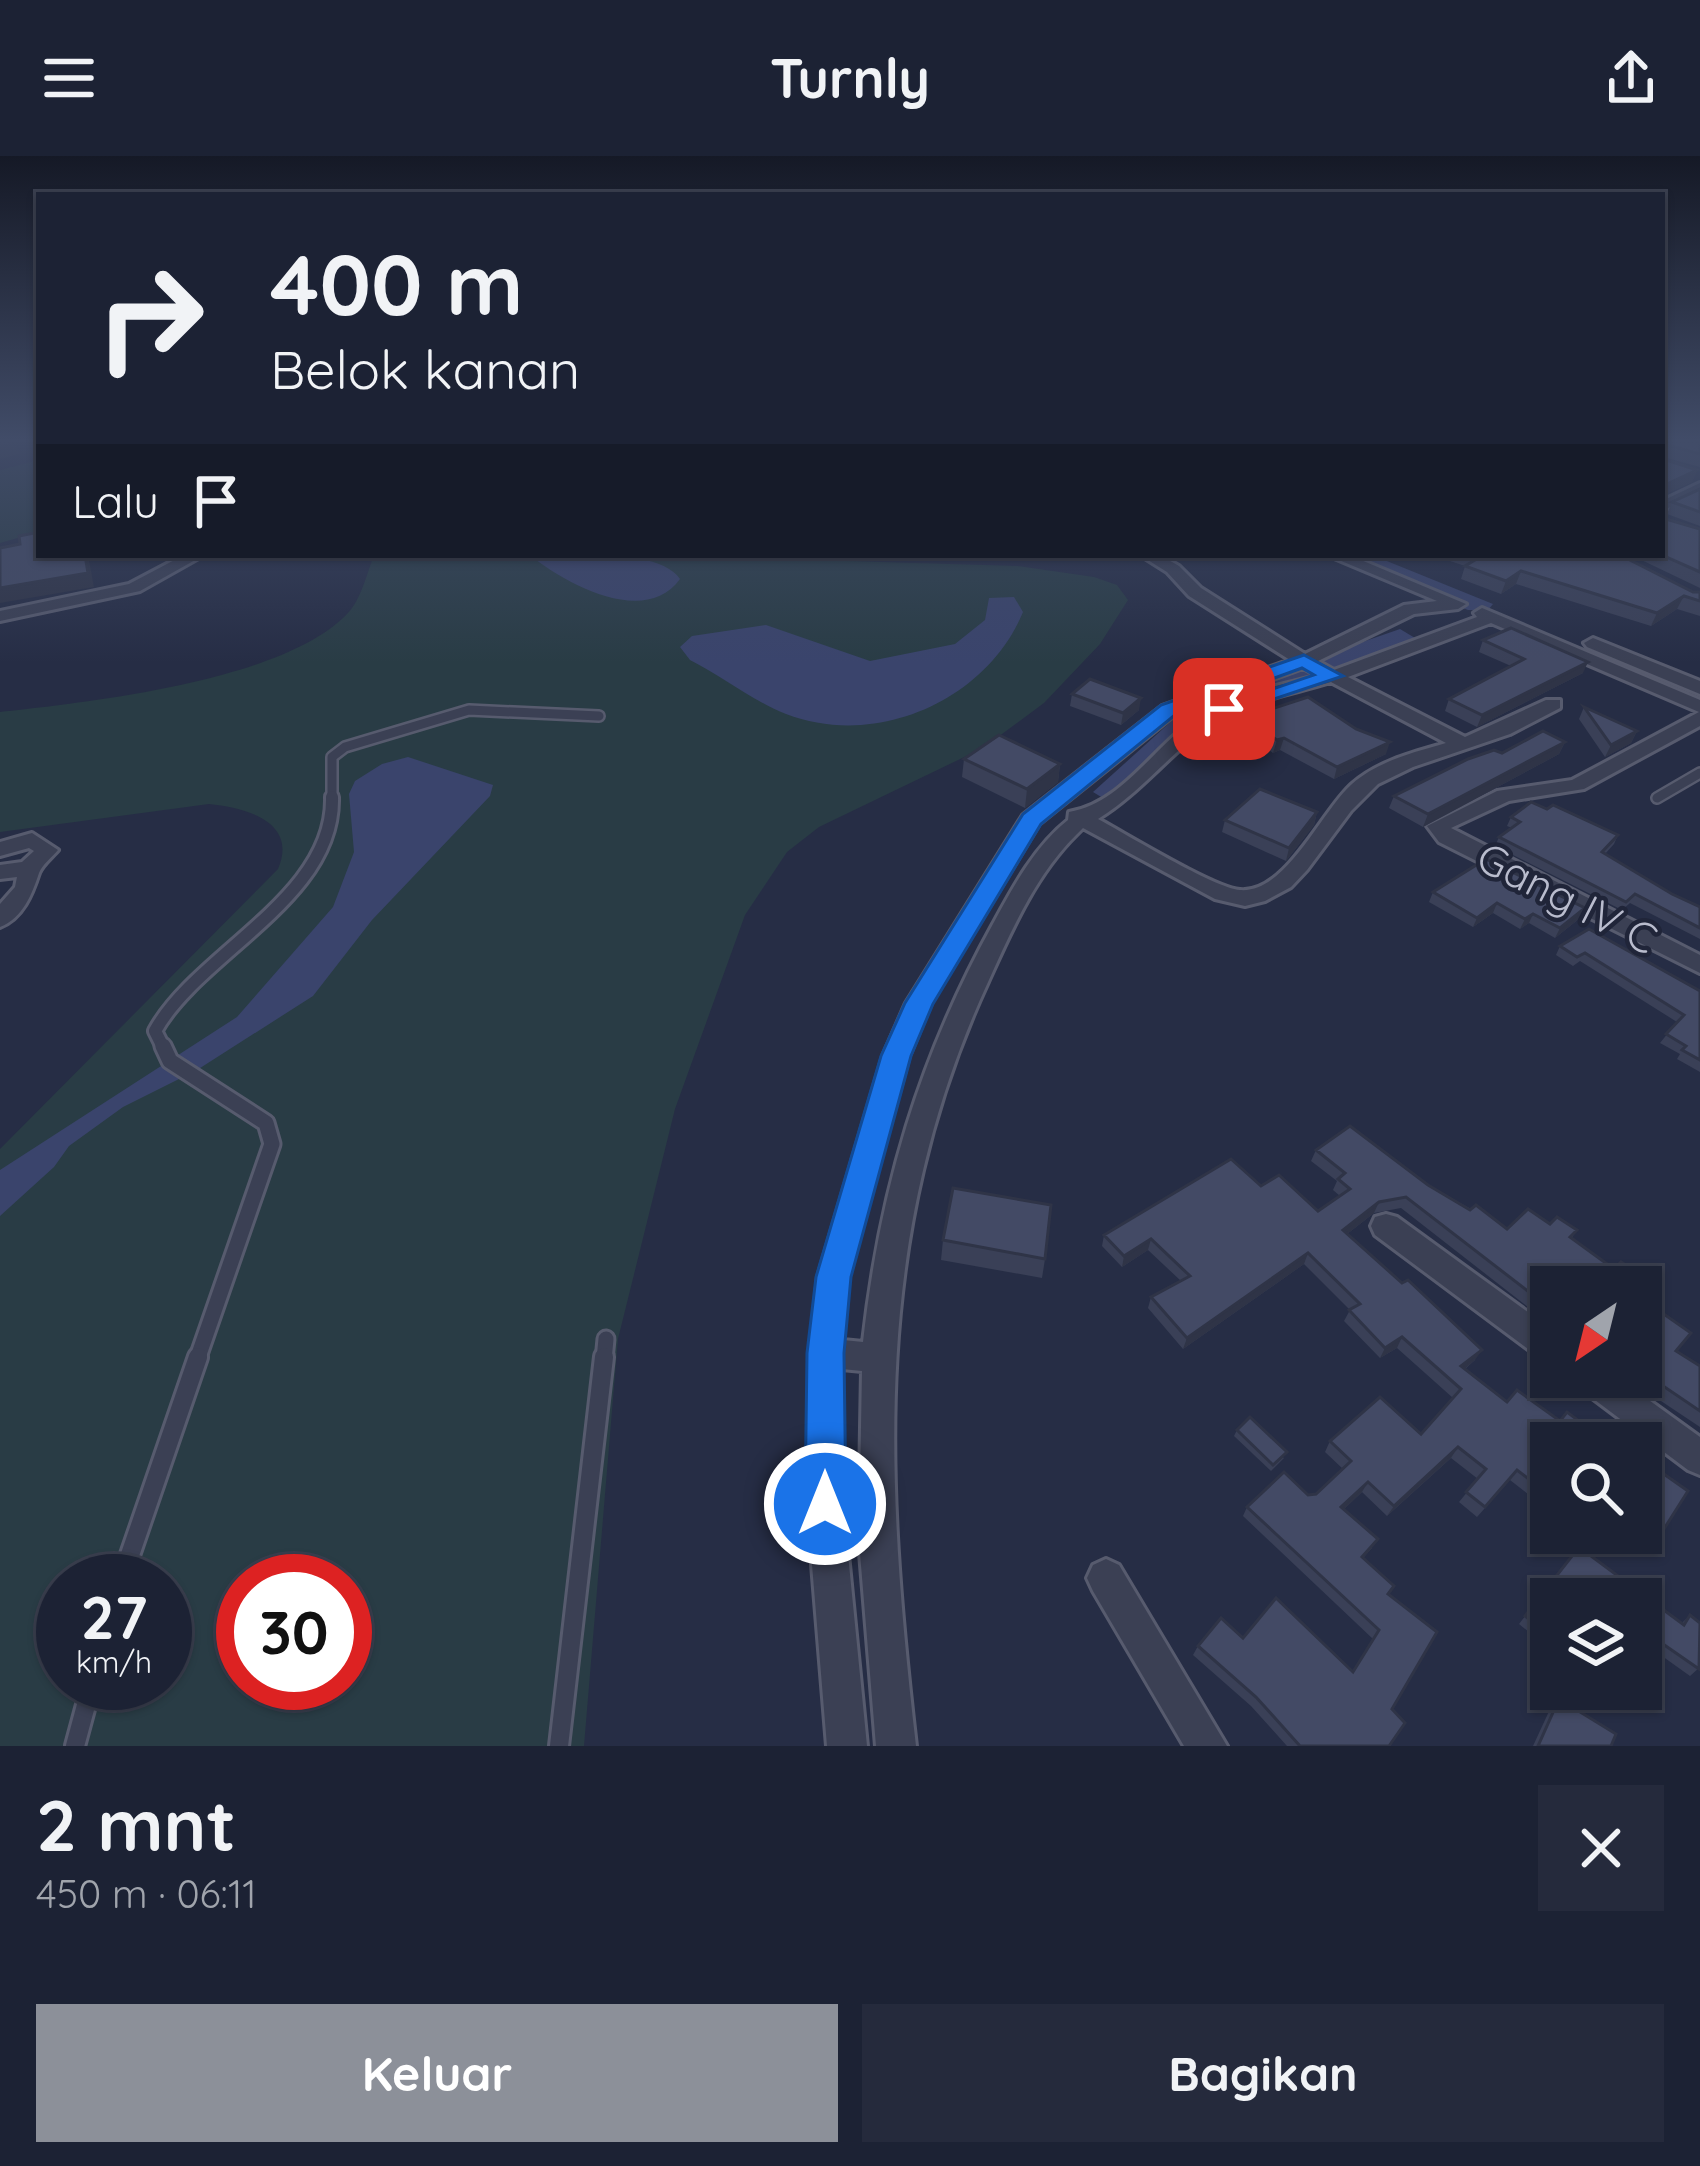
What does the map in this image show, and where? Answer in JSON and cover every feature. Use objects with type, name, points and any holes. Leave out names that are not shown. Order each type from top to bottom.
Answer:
[{"type":"street","points":[[0,616],[134,588],[190,558]]},
{"type":"street","points":[[1152,558],[1304,661],[1464,744]]},
{"type":"street","points":[[1343,558],[1700,706]]},
{"type":"street","points":[[1381,558],[1700,688]]},
{"type":"street","points":[[848,1746],[825,1504],[826,1353],[833,1277],[896,1056],[919,1003],[1031,820],[1168,710],[1304,661],[1410,609],[1458,604]]},
{"type":"street","points":[[896,1746],[873,1480],[885,1253],[904,1169],[955,1016],[1064,833],[1124,794],[1224,709],[1332,676],[1492,617]]},
{"type":"street","points":[[1386,623],[1419,642]]},
{"type":"street","points":[[1052,802],[1244,903],[1264,899],[1330,828],[1358,788],[1553,704]]},
{"type":"street","name":"Gang IV C","points":[[1700,718],[1577,784],[1504,795],[1438,826],[1447,836],[1700,965]]},
{"type":"street","points":[[0,849],[32,840],[46,845],[45,856],[29,868],[0,872]]},
{"type":"street","points":[[0,920],[26,889],[29,868]]},
{"type":"street","points":[[1386,1226],[1530,1332]]},
{"type":"street","points":[[826,1353],[878,1358]]},
{"type":"street","points":[[1619,1398],[1700,1458]]},
{"type":"street","points":[[1106,1578],[1207,1746]]},
{"type":"lane","points":[[129,1554],[267,1172],[272,1144],[266,1123],[170,1060],[155,1031],[166,1011],[278,904],[323,843],[332,819],[332,757],[362,740],[469,710],[599,716]]},
{"type":"lane","points":[[1657,798],[1700,773]]},
{"type":"lane","points":[[559,1746],[606,1339]]},
{"type":"lane","points":[[75,1746],[85,1710]]},
{"type":"shaded area","points":[[0,515],[36,515],[36,533],[0,543]]},
{"type":"shaded area","points":[[373,558],[747,558],[1018,566],[1094,577],[1117,585],[1128,600],[1100,644],[1044,703],[983,748],[819,827],[787,852],[745,915],[675,1109],[618,1339],[584,1746],[0,1746],[0,1149],[278,869],[282,853],[281,840],[265,820],[209,804],[0,832],[0,712],[132,694],[233,672],[317,637],[352,608]]},
{"type":"water","points":[[534,558],[637,558],[669,569],[680,579],[665,593],[647,600],[626,600],[563,577]]},
{"type":"water","points":[[1014,597],[1023,612],[984,670],[925,709],[891,720],[821,723],[786,714],[690,660],[680,647],[692,636],[766,625],[870,661],[955,644],[985,620],[989,598]]},
{"type":"water","points":[[408,757],[493,785],[490,796],[372,920],[313,996],[197,1070],[123,1107],[69,1146],[54,1167],[0,1216],[0,1170],[237,1017],[333,907],[354,852],[349,794],[355,781],[382,764]]},
{"type":"building","points":[[1665,515],[1700,529],[1700,572],[1665,556]]},
{"type":"building","points":[[36,533],[36,558],[86,558],[88,573],[0,588],[0,548],[20,544],[19,536]]},
{"type":"building","points":[[1478,558],[1626,558],[1700,592],[1700,601],[1684,596],[1657,613],[1521,571],[1506,581],[1465,566]]},
{"type":"building","points":[[1511,628],[1588,662],[1482,715],[1449,699],[1524,659],[1483,640]]},
{"type":"building","points":[[1090,679],[1141,698],[1123,713],[1072,694]]},
{"type":"building","points":[[1308,697],[1356,729],[1390,742],[1337,767],[1284,738],[1277,740],[1244,718]]},
{"type":"building","points":[[1584,707],[1637,731],[1611,745]]},
{"type":"building","points":[[1543,731],[1565,742],[1428,814],[1394,796],[1468,759],[1494,750],[1502,753]]},
{"type":"building","points":[[999,735],[1060,764],[1027,789],[964,759]]},
{"type":"building","points":[[1260,789],[1317,812],[1289,848],[1225,820]]},
{"type":"building","points":[[1531,802],[1547,809],[1553,805],[1618,835],[1602,852],[1700,907],[1700,928],[1635,894],[1626,902],[1499,837],[1520,822],[1511,817]]},
{"type":"building","points":[[1486,859],[1585,908],[1560,928],[1533,914],[1525,919],[1497,903],[1477,918],[1433,892]]},
{"type":"building","points":[[1589,929],[1700,991],[1700,1060],[1666,1034],[1684,1015],[1585,953],[1577,957],[1560,946]]},
{"type":"building","points":[[1350,1126],[1428,1185],[1470,1210],[1476,1205],[1507,1229],[1528,1209],[1550,1224],[1557,1217],[1577,1230],[1570,1237],[1610,1266],[1530,1266],[1530,1293],[1406,1197],[1379,1202],[1343,1230],[1402,1283],[1408,1280],[1482,1350],[1461,1366],[1507,1402],[1517,1390],[1560,1421],[1567,1412],[1580,1422],[1530,1422],[1530,1480],[1517,1470],[1485,1507],[1466,1492],[1486,1469],[1458,1447],[1394,1506],[1368,1482],[1341,1507],[1378,1539],[1362,1557],[1394,1586],[1388,1594],[1437,1632],[1392,1709],[1405,1723],[1389,1746],[1300,1746],[1256,1697],[1198,1646],[1221,1618],[1243,1638],[1276,1598],[1353,1672],[1379,1630],[1247,1507],[1284,1472],[1308,1495],[1316,1494],[1351,1461],[1330,1441],[1380,1397],[1421,1434],[1461,1389],[1402,1337],[1385,1348],[1349,1310],[1360,1304],[1308,1253],[1187,1338],[1151,1297],[1190,1276],[1151,1239],[1124,1256],[1104,1235],[1231,1159],[1261,1186],[1279,1175],[1318,1211],[1350,1189],[1338,1179],[1345,1173],[1316,1150]]},
{"type":"building","points":[[953,1188],[1051,1205],[1045,1259],[943,1240]]},
{"type":"building","points":[[1662,1313],[1691,1333],[1676,1351],[1700,1366],[1700,1411],[1662,1385]]},
{"type":"building","points":[[1250,1417],[1287,1452],[1273,1465],[1237,1430]]},
{"type":"building","points":[[1662,1473],[1688,1491],[1662,1532]]},
{"type":"building","points":[[1574,1554],[1588,1554],[1621,1578],[1555,1578]]},
{"type":"building","points":[[1662,1609],[1684,1625],[1690,1615],[1700,1623],[1699,1669],[1662,1643]]},
{"type":"building","points":[[1554,1710],[1577,1710],[1616,1734],[1611,1746],[1538,1746]]},
{"type":"waterway","points":[[1354,558],[1478,604]]},
{"type":"waterway","points":[[1333,663],[1400,638]]},
{"type":"waterway","points":[[1111,792],[1198,715],[1302,674]]},
{"type":"route","points":[[825,1504],[826,1353],[833,1277],[896,1056],[919,1003],[1031,820],[1168,710],[1304,661],[1332,676],[1224,709]]}]
